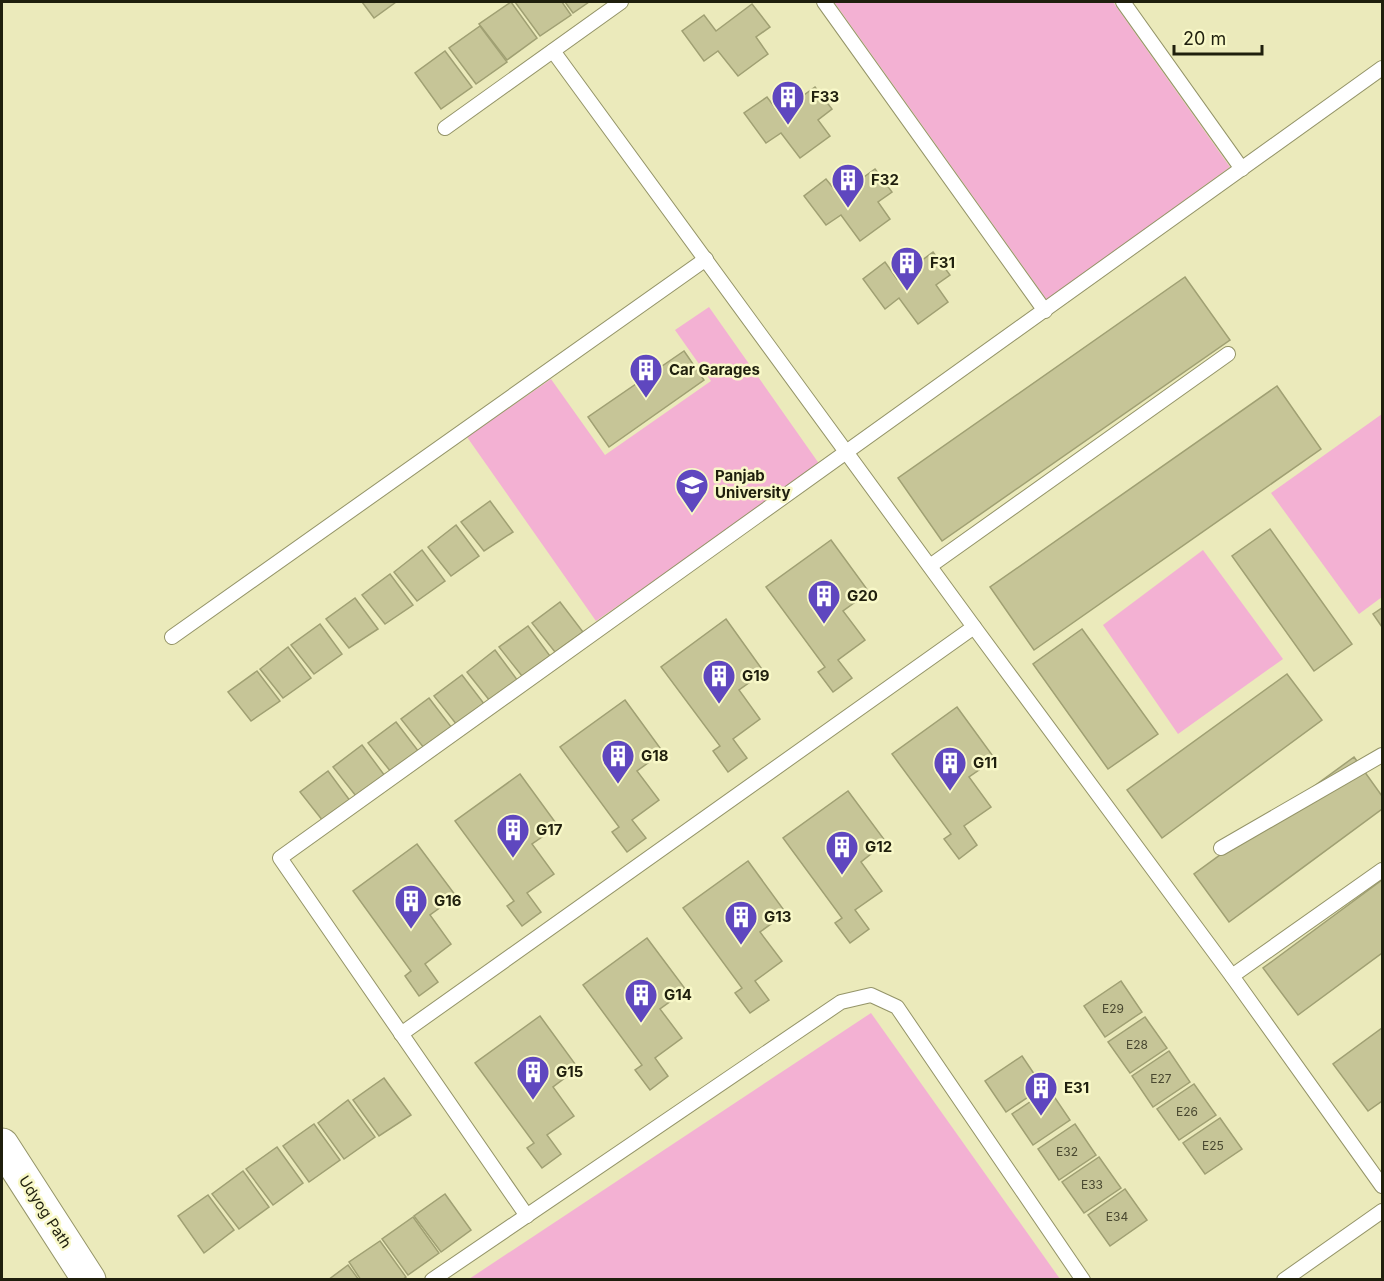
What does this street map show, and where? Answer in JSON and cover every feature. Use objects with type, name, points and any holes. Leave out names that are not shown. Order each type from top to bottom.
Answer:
[{"type":"street","name":"Udyog Path","points":[[2,1145],[89,1280]]},
{"type":"lane","points":[[445,128],[621,2]]},
{"type":"lane","points":[[824,2],[1045,311]]},
{"type":"lane","points":[[1123,2],[1242,169]]},
{"type":"lane","points":[[553,51],[1232,976],[1383,1186]]},
{"type":"lane","points":[[527,1216],[280,858],[1383,68]]},
{"type":"lane","points":[[172,637],[706,259]]},
{"type":"lane","points":[[930,566],[1228,354]]},
{"type":"lane","points":[[401,1034],[974,627]]},
{"type":"lane","points":[[1221,848],[1383,755]]},
{"type":"lane","points":[[1232,976],[1383,870]]},
{"type":"lane","points":[[432,1280],[841,1002],[871,995],[897,1007],[1083,1280]]},
{"type":"lane","points":[[1284,1280],[1383,1211]]},
{"type":"shaded area","points":[[834,2],[1113,2],[1230,167],[1047,300]]},
{"type":"shaded area","points":[[709,307],[820,465],[596,621],[467,437],[551,379],[605,455],[711,381],[675,330]]},
{"type":"shaded area","points":[[1382,414],[1382,597],[1359,614],[1271,493]]},
{"type":"shaded area","points":[[1203,550],[1283,659],[1178,734],[1103,625]]},
{"type":"shaded area","points":[[871,1013],[1060,1279],[469,1279]]},
{"type":"building","points":[[362,2],[396,2],[374,18]]},
{"type":"building","points":[[511,2],[537,38],[507,60],[479,24]]},
{"type":"building","points":[[515,2],[562,2],[571,15],[540,36]]},
{"type":"building","points":[[565,2],[589,2],[573,13]]},
{"type":"building","points":[[752,4],[770,27],[756,37],[768,54],[738,76],[718,51],[704,61],[682,31],[704,15],[716,31]]},
{"type":"building","points":[[480,26],[507,62],[476,84],[449,48]]},
{"type":"building","points":[[445,51],[472,87],[441,109],[415,73]]},
{"type":"building","name":"F33","points":[[815,87],[832,109],[818,120],[830,136],[800,158],[781,133],[766,143],[744,113],[767,97],[779,113]]},
{"type":"building","name":"F32","points":[[875,169],[892,192],[878,202],[890,219],[860,241],[841,215],[826,225],[804,196],[826,179],[839,195]]},
{"type":"building","name":"F31","points":[[933,252],[950,275],[936,285],[948,302],[918,324],[899,298],[885,309],[863,279],[885,262],[897,279]]},
{"type":"building","points":[[1185,277],[1230,340],[942,541],[898,478]]},
{"type":"building","name":"Car Garages","points":[[684,351],[704,380],[609,447],[588,417]]},
{"type":"building","points":[[1277,386],[1321,449],[1034,650],[990,587]]},
{"type":"building","points":[[490,501],[513,532],[484,551],[461,522]]},
{"type":"building","points":[[456,525],[479,556],[451,576],[428,547]]},
{"type":"building","points":[[1270,529],[1352,644],[1314,671],[1232,556]]},
{"type":"building","name":"G20","points":[[831,540],[869,592],[843,611],[865,640],[838,660],[852,678],[833,692],[818,672],[825,667],[766,587]]},
{"type":"building","points":[[422,550],[445,581],[417,601],[394,572]]},
{"type":"building","points":[[390,574],[413,605],[385,624],[362,595]]},
{"type":"building","points":[[355,598],[378,629],[349,648],[326,619]]},
{"type":"building","points":[[560,602],[583,632],[555,652],[532,623]]},
{"type":"building","points":[[1382,608],[1382,627],[1373,614]]},
{"type":"building","name":"G19","points":[[726,619],[764,672],[739,690],[760,719],[733,739],[747,758],[728,772],[713,751],[720,746],[661,667]]},
{"type":"building","points":[[320,624],[342,654],[314,674],[291,645]]},
{"type":"building","points":[[528,626],[550,656],[522,676],[499,647]]},
{"type":"building","points":[[1082,629],[1158,734],[1108,769],[1033,664]]},
{"type":"building","points":[[288,647],[311,678],[283,698],[260,669]]},
{"type":"building","points":[[495,650],[518,681],[490,701],[467,672]]},
{"type":"building","points":[[257,671],[280,701],[251,721],[228,692]]},
{"type":"building","points":[[1287,674],[1322,720],[1162,838],[1127,790]]},
{"type":"building","points":[[462,675],[485,705],[457,725],[434,696]]},
{"type":"building","points":[[429,698],[452,728],[424,748],[401,719]]},
{"type":"building","name":"G18","points":[[625,700],[663,752],[637,771],[659,800],[632,820],[646,838],[627,852],[612,832],[619,827],[560,747]]},
{"type":"building","name":"G11","points":[[957,707],[995,759],[969,777],[991,807],[964,826],[977,845],[959,859],[944,839],[951,834],[892,754]]},
{"type":"building","points":[[396,722],[419,752],[391,772],[368,743]]},
{"type":"building","points":[[362,745],[385,776],[356,796],[333,767]]},
{"type":"building","points":[[1354,757],[1382,796],[1382,809],[1229,922],[1194,874]]},
{"type":"building","points":[[328,771],[351,802],[323,821],[300,792]]},
{"type":"building","name":"G17","points":[[520,774],[558,826],[532,844],[554,874],[527,893],[541,912],[522,926],[507,906],[514,901],[455,821]]},
{"type":"building","name":"G12","points":[[848,791],[886,842],[861,862],[882,891],[855,910],[869,929],[850,943],[835,923],[842,918],[783,838]]},
{"type":"building","name":"G16","points":[[417,844],[456,896],[430,915],[451,944],[425,964],[438,982],[419,996],[405,976],[411,971],[353,891]]},
{"type":"building","name":"G13","points":[[748,861],[786,913],[760,932],[782,961],[755,981],[769,1000],[750,1013],[735,993],[742,988],[683,908]]},
{"type":"building","points":[[1382,880],[1382,953],[1298,1015],[1263,968]]},
{"type":"building","name":"G14","points":[[647,938],[686,990],[660,1009],[682,1038],[655,1058],[668,1076],[650,1090],[635,1070],[642,1065],[583,985]]},
{"type":"building","name":"E29","points":[[1121,981],[1142,1012],[1105,1037],[1084,1006]]},
{"type":"building","name":"G15","points":[[540,1016],[578,1068],[553,1087],[574,1116],[547,1135],[561,1154],[542,1168],[527,1148],[534,1143],[475,1063]]},
{"type":"building","name":"E28","points":[[1145,1017],[1167,1048],[1130,1073],[1108,1042]]},
{"type":"building","points":[[1382,1028],[1382,1101],[1368,1111],[1333,1064]]},
{"type":"building","name":"E27","points":[[1169,1051],[1190,1082],[1153,1107],[1132,1076]]},
{"type":"building","points":[[1022,1056],[1043,1087],[1006,1112],[985,1081]]},
{"type":"building","points":[[384,1078],[411,1115],[379,1136],[353,1100]]},
{"type":"building","name":"E26","points":[[1194,1084],[1216,1115],[1179,1140],[1157,1109]]},
{"type":"building","name":"E31","points":[[1049,1089],[1070,1120],[1033,1145],[1012,1114]]},
{"type":"building","points":[[348,1100],[375,1137],[344,1159],[318,1123]]},
{"type":"building","name":"E25","points":[[1220,1118],[1242,1149],[1205,1174],[1183,1143]]},
{"type":"building","points":[[314,1124],[340,1160],[309,1182],[283,1146]]},
{"type":"building","name":"E32","points":[[1075,1124],[1096,1155],[1059,1180],[1038,1149]]},
{"type":"building","points":[[277,1147],[303,1183],[273,1205],[246,1169]]},
{"type":"building","name":"E33","points":[[1099,1157],[1121,1188],[1084,1213],[1062,1182]]},
{"type":"building","points":[[243,1171],[269,1207],[239,1229],[212,1194]]},
{"type":"building","name":"E34","points":[[1125,1189],[1147,1220],[1110,1246],[1088,1215]]},
{"type":"building","points":[[445,1194],[471,1230],[441,1252],[414,1216]]},
{"type":"building","points":[[208,1195],[234,1230],[204,1253],[178,1216]]},
{"type":"building","points":[[413,1217],[439,1253],[408,1275],[382,1239]]},
{"type":"building","points":[[380,1241],[406,1277],[402,1280],[361,1280],[349,1262]]},
{"type":"building","points":[[348,1265],[359,1280],[328,1280]]},
{"type":"place","name":"F33","points":[[788,126]]},
{"type":"place","name":"F32","points":[[848,209]]},
{"type":"place","name":"F31","points":[[907,292]]},
{"type":"place","name":"Car Garages","points":[[646,399]]},
{"type":"place","name":"Panjab University","points":[[692,514]]},
{"type":"place","name":"G20","points":[[824,625]]},
{"type":"place","name":"G19","points":[[719,705]]},
{"type":"place","name":"G18","points":[[618,785]]},
{"type":"place","name":"G11","points":[[950,792]]},
{"type":"place","name":"G17","points":[[513,859]]},
{"type":"place","name":"G12","points":[[842,876]]},
{"type":"place","name":"G16","points":[[411,930]]},
{"type":"place","name":"G13","points":[[741,946]]},
{"type":"place","name":"G14","points":[[641,1024]]},
{"type":"place","name":"G15","points":[[533,1101]]},
{"type":"place","name":"E31","points":[[1041,1117]]}]
